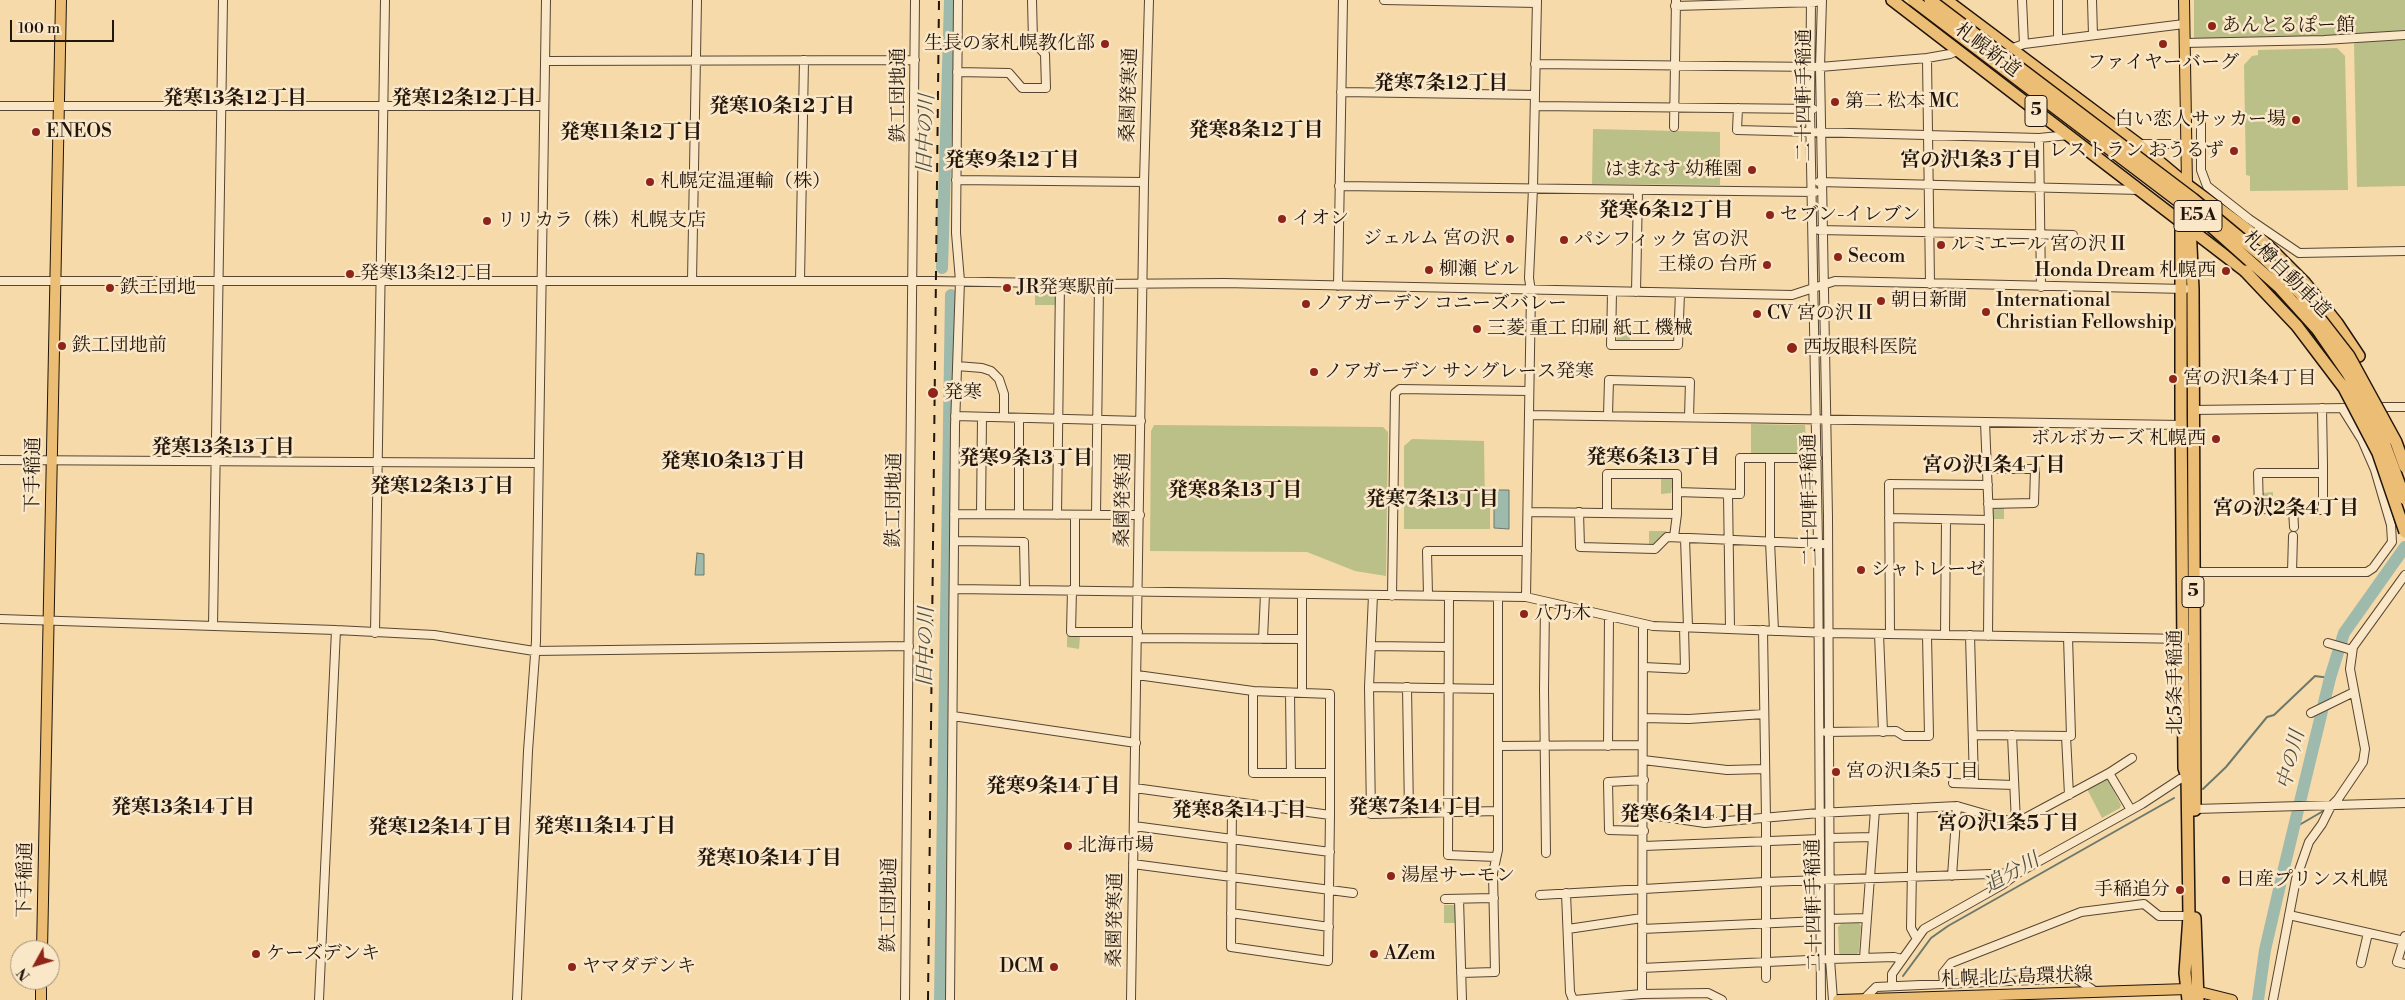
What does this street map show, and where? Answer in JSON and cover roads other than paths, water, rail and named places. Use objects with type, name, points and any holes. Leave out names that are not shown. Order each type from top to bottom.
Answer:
[{"type":"highway","name":"札幌新道","points":[[1892,0],[2181,221]]},
{"type":"highway","name":"札樽自動車道","points":[[1913,0],[2206,222],[2280,288],[2317,329],[2348,374],[2382,437],[2405,499]]},
{"type":"highway","name":"札樽自動車道","points":[[1930,0],[2193,199],[2263,257],[2300,294],[2349,356],[2396,442],[2405,467]]},
{"type":"highway","name":"札幌新道","points":[[1946,0],[2138,144],[2264,242],[2292,268],[2337,323],[2359,356],[2376,390],[2396,442]]},
{"type":"highway","name":"5","points":[[2187,184],[2181,221],[2192,229]]},
{"type":"highway","name":"北5条手稲通","points":[[2187,184],[2192,229],[2187,289],[2181,425],[2188,639]]},
{"type":"highway","name":"北5条手稲通","points":[[2181,221],[2187,289],[2192,410],[2193,572],[2188,639],[2184,768],[2191,777],[2195,809],[2193,995]]},
{"type":"highway","points":[[2192,229],[2244,271],[2297,326],[2344,388],[2378,453],[2405,532]]},
{"type":"highway","name":"北5条手稲通","points":[[2191,777],[2189,916],[2185,973],[2193,995]]},
{"type":"main road","name":"下手稲通","points":[[42,940],[61,0]]},
{"type":"main road","points":[[2184,0],[2187,184]]},
{"type":"main road","name":"札幌北広島環状線","points":[[1838,1000],[2098,993],[2193,995],[2232,1000]]},
{"type":"street","points":[[213,626],[214,462],[223,0]]},
{"type":"street","points":[[375,633],[385,0]]},
{"type":"street","points":[[517,1000],[534,651],[546,0]]},
{"type":"street","points":[[692,281],[697,0]]},
{"type":"street","name":"鉄工団地通","points":[[906,1000],[914,280],[915,0]]},
{"type":"street","points":[[950,1000],[955,416],[960,281],[956,233],[958,0]]},
{"type":"street","points":[[957,72],[1009,73],[1022,88],[1046,88],[1045,54],[1033,41],[1032,0]]},
{"type":"street","name":"桑園発寒通","points":[[1131,1000],[1144,284],[1144,182],[1149,0]]},
{"type":"street","points":[[1338,286],[1343,0]]},
{"type":"street","points":[[1384,0],[1537,2],[1529,278],[1531,291],[1526,597]]},
{"type":"street","points":[[2022,0],[2024,44]]},
{"type":"street","points":[[2058,0],[2058,40]]},
{"type":"street","points":[[2092,0],[2093,35]]},
{"type":"street","name":"二十四軒手稲通","points":[[1811,1],[1810,133],[1814,419],[1818,544],[1821,880],[1820,1000]]},
{"type":"street","points":[[1674,127],[1676,3],[1822,1]]},
{"type":"street","name":"二十四軒手稲通","points":[[1822,1],[1820,67],[1828,543],[1830,958],[1833,1000]]},
{"type":"street","points":[[2010,48],[2024,44],[2184,24]]},
{"type":"street","points":[[2184,44],[2324,40],[2405,35]]},
{"type":"street","points":[[1535,64],[1820,67],[1927,58],[1950,54],[1957,50]]},
{"type":"street","points":[[1927,58],[1930,284]]},
{"type":"street","points":[[800,281],[804,60]]},
{"type":"street","points":[[545,61],[915,60]]},
{"type":"street","points":[[1341,92],[1535,95]]},
{"type":"street","points":[[0,106],[544,106]]},
{"type":"street","points":[[1535,106],[1821,109]]},
{"type":"street","points":[[1738,108],[1737,130],[1821,134],[2039,138],[2069,135]]},
{"type":"street","points":[[2201,121],[2201,170],[2207,186],[2249,219],[2298,252],[2405,251]]},
{"type":"street","points":[[2039,138],[2041,287]]},
{"type":"street","points":[[2138,144],[2185,144]]},
{"type":"street","points":[[956,180],[1144,182]]},
{"type":"street","points":[[1812,182],[2040,186],[2141,190]]},
{"type":"street","points":[[1339,186],[1822,192]]},
{"type":"street","points":[[1636,292],[1638,190]]},
{"type":"street","points":[[1812,230],[2073,235]]},
{"type":"street","points":[[0,281],[914,280],[1792,295],[1835,281],[2187,289]]},
{"type":"street","points":[[1057,514],[1060,418],[1060,283]]},
{"type":"street","points":[[1096,515],[1100,284]]},
{"type":"street","points":[[1612,292],[1611,344],[1678,345],[1680,293]]},
{"type":"street","points":[[957,366],[982,368],[991,371],[999,379],[1004,394],[1004,418]]},
{"type":"street","points":[[1608,416],[1609,380],[1690,382],[1689,417]]},
{"type":"street","points":[[1392,596],[1395,393],[1400,389],[1529,391]]},
{"type":"street","points":[[2192,410],[2405,407]]},
{"type":"street","points":[[2322,408],[2323,473],[2323,510],[2259,509],[2258,473],[2323,473]]},
{"type":"street","points":[[2193,572],[2367,572],[2373,568],[2392,542],[2391,525],[2375,470],[2362,440],[2342,408]]},
{"type":"street","points":[[1529,415],[2181,425]]},
{"type":"street","points":[[955,416],[1098,418],[1141,421]]},
{"type":"street","points":[[981,514],[982,417]]},
{"type":"street","points":[[1019,418],[1019,514]]},
{"type":"street","points":[[1985,422],[1985,469],[1988,485],[1989,520],[1988,636]]},
{"type":"street","points":[[1677,492],[1740,494],[1740,458],[1816,458]]},
{"type":"street","points":[[1770,458],[1770,541],[1774,631]]},
{"type":"street","points":[[0,460],[52,462],[538,463]]},
{"type":"street","points":[[1985,469],[2035,469],[2034,503],[1988,504]]},
{"type":"street","points":[[1607,512],[1607,474],[1677,474],[1677,514],[1674,537]]},
{"type":"street","points":[[1890,634],[1889,484],[1988,485]]},
{"type":"street","points":[[1728,494],[1730,629]]},
{"type":"street","points":[[2293,510],[2294,527]]},
{"type":"street","points":[[1528,512],[1677,514]]},
{"type":"street","points":[[1579,512],[1580,547],[1655,549],[1667,537],[1828,543]]},
{"type":"street","points":[[954,514],[1140,515]]},
{"type":"street","points":[[1075,515],[1072,632],[1302,639]]},
{"type":"street","points":[[1889,518],[1989,520]]},
{"type":"street","points":[[1945,635],[1946,520]]},
{"type":"street","points":[[2292,572],[2294,536]]},
{"type":"street","points":[[1644,667],[1685,669],[1685,538]]},
{"type":"street","points":[[954,541],[1024,542],[1026,590]]},
{"type":"street","points":[[1428,595],[1427,551],[1527,551]]},
{"type":"street","points":[[2403,579],[2405,590]]},
{"type":"street","points":[[2273,1000],[2296,880],[2309,842],[2322,824],[2331,806],[2338,799],[2363,762],[2364,749],[2350,670],[2352,650],[2403,579]]},
{"type":"street","points":[[955,589],[1526,597],[1653,626],[1829,633],[2188,639]]},
{"type":"street","points":[[1263,639],[1265,594]]},
{"type":"street","points":[[1302,594],[1302,693]]},
{"type":"street","points":[[1372,595],[1372,646],[1369,687],[1371,814],[1498,811]]},
{"type":"street","points":[[1449,596],[1448,855],[1496,857]]},
{"type":"street","points":[[1461,973],[1494,972],[1494,898],[1498,811],[1498,597]]},
{"type":"street","points":[[1545,602],[1544,746],[1546,853]]},
{"type":"street","points":[[1608,746],[1609,616]]},
{"type":"street","points":[[0,619],[434,635],[534,651],[909,646]]},
{"type":"street","points":[[1642,994],[1644,846],[1642,745],[1643,624]]},
{"type":"street","points":[[319,1000],[336,630]]},
{"type":"street","points":[[1763,630],[1766,978]]},
{"type":"street","points":[[1879,634],[1883,732]]},
{"type":"street","points":[[1819,733],[1896,731],[1904,736],[1929,736],[1927,634]]},
{"type":"street","points":[[1970,635],[1974,784]]},
{"type":"street","points":[[1973,734],[2071,736],[2068,637]]},
{"type":"street","points":[[2328,643],[2352,650]]},
{"type":"street","points":[[1372,646],[1448,646]]},
{"type":"street","points":[[1137,675],[1253,691],[1330,694],[1328,961],[1231,947],[1232,801]]},
{"type":"street","points":[[1369,687],[1497,689]]},
{"type":"street","points":[[1407,687],[1408,813]]},
{"type":"street","points":[[1253,691],[1253,773],[1330,774]]},
{"type":"street","points":[[2311,712],[2354,692]]},
{"type":"street","points":[[1290,693],[1291,773]]},
{"type":"street","points":[[1643,718],[1689,719],[1764,714]]},
{"type":"street","points":[[952,716],[1136,744]]},
{"type":"street","points":[[2012,736],[2016,822]]},
{"type":"street","points":[[2066,736],[2069,795]]},
{"type":"street","points":[[1498,746],[1642,745]]},
{"type":"street","points":[[1644,814],[1705,823],[1830,812],[1957,806],[2016,822],[2109,773],[2132,758]]},
{"type":"street","points":[[1643,760],[1727,770],[1765,769]]},
{"type":"street","points":[[2109,773],[2130,810]]},
{"type":"street","points":[[1892,986],[1892,974],[1924,929],[2002,885],[2018,873],[2191,777]]},
{"type":"street","points":[[1644,780],[1608,782],[1609,830],[1644,830]]},
{"type":"street","points":[[1953,784],[2014,785]]},
{"type":"street","points":[[1135,788],[1330,815]]},
{"type":"street","points":[[2195,809],[2331,806],[2405,802]]},
{"type":"street","points":[[1952,876],[1957,806]]},
{"type":"street","points":[[1913,808],[1911,928],[1917,938]]},
{"type":"street","points":[[1864,958],[1875,810]]},
{"type":"street","points":[[1134,826],[1330,852]]},
{"type":"street","points":[[1830,838],[1873,837]]},
{"type":"street","points":[[1644,846],[1820,839]]},
{"type":"street","points":[[1134,864],[1353,893]]},
{"type":"street","points":[[1540,895],[1765,882],[1831,879],[1870,880],[2018,873]]},
{"type":"street","points":[[1566,893],[1570,992],[1573,1000],[1642,994],[1708,993],[1722,1000]]},
{"type":"street","points":[[1445,899],[1494,898]]},
{"type":"street","points":[[1459,899],[1462,1000]]},
{"type":"street","points":[[1944,984],[1943,973],[1951,962],[2081,912],[2144,904],[2159,916],[2189,916]]},
{"type":"street","points":[[1231,913],[1328,927]]},
{"type":"street","points":[[2289,915],[2368,933],[2405,939],[2397,962],[2405,964]]},
{"type":"street","points":[[1568,929],[1642,918]]},
{"type":"street","points":[[1830,919],[1867,918]]},
{"type":"street","points":[[1642,929],[1820,921]]},
{"type":"street","points":[[2361,963],[2368,933]]},
{"type":"street","points":[[1642,968],[1766,963],[1830,958],[1894,957],[1902,960]]},
{"type":"street","points":[[1864,999],[1876,987],[2076,979],[2098,993]]},
{"type":"waterway","name":"旧中の川","points":[[942,268],[950,0]]},
{"type":"waterway","name":"旧中の川","points":[[940,1000],[951,295]]},
{"type":"waterway","name":"中の川","points":[[2258,1000],[2265,950],[2284,868],[2330,678],[2344,633],[2405,547]]},
{"type":"waterway","name":"追分川","points":[[2203,789],[2226,767],[2267,717],[2274,715],[2315,676],[2330,678]]},
{"type":"waterway","name":"追分川","points":[[1903,976],[1931,938],[1948,926],[2174,798]]},
{"type":"waterway","points":[[2390,807],[2405,807]]},
{"type":"waterway","points":[[2332,809],[2343,809]]},
{"type":"waterway","points":[[2294,828],[2325,810]]},
{"type":"railway","points":[[928,1000],[939,0]]},
{"type":"place","name":"あんとるぽー館","points":[[2212,26]]},
{"type":"place","name":"生長の家札幌教化部","points":[[1105,44]]},
{"type":"place","name":"ファイヤーバーグ","points":[[2163,44]]},
{"type":"place","name":"第二 松本 MC","points":[[1835,102]]},
{"type":"place","name":"白い恋人サッカー場","points":[[2296,120]]},
{"type":"place","name":"ENEOS","points":[[36,132]]},
{"type":"place","name":"レストラン おうるず","points":[[2234,151]]},
{"type":"place","name":"はまなす 幼稚園","points":[[1752,170]]},
{"type":"place","name":"札幌定温運輸（株）","points":[[650,182]]},
{"type":"place","name":"セブン-イレブン","points":[[1770,215]]},
{"type":"place","name":"イオン","points":[[1282,219]]},
{"type":"place","name":"リリカラ（株）札幌支店","points":[[487,221]]},
{"type":"place","name":"ジェルム 宮の沢","points":[[1510,239]]},
{"type":"place","name":"パシフィック 宮の沢","points":[[1564,240]]},
{"type":"place","name":"ルミエール 宮の沢 II","points":[[1941,245]]},
{"type":"place","name":"Secom","points":[[1838,257]]},
{"type":"place","name":"王様の 台所","points":[[1767,265]]},
{"type":"place","name":"柳瀬 ビル","points":[[1429,270]]},
{"type":"place","name":"Honda Dream 札幌西","points":[[2226,271]]},
{"type":"place","name":"発寒13条12丁目","points":[[350,274]]},
{"type":"place","name":"鉄工団地","points":[[110,288]]},
{"type":"place","name":"JR発寒駅前","points":[[1007,288]]},
{"type":"place","name":"朝日新聞","points":[[1881,301]]},
{"type":"place","name":"ノアガーデン コニーズバレー","points":[[1306,304]]},
{"type":"place","name":"International Christian Fellowship","points":[[1986,312]]},
{"type":"place","name":"CV 宮の沢 II","points":[[1757,314]]},
{"type":"place","name":"三菱 重工 印刷 紙工 機械","points":[[1477,329]]},
{"type":"place","name":"鉄工団地前","points":[[62,346]]},
{"type":"place","name":"西坂眼科医院","points":[[1792,348]]},
{"type":"place","name":"ノアガーデン サングレース発寒","points":[[1314,372]]},
{"type":"place","name":"宮の沢1条4丁目","points":[[2173,379]]},
{"type":"place","name":"発寒","points":[[933,393]]},
{"type":"place","name":"ボルボカーズ 札幌西","points":[[2216,439]]},
{"type":"place","name":"シャトレーゼ","points":[[1861,570]]},
{"type":"place","name":"八乃木","points":[[1524,614]]},
{"type":"place","name":"宮の沢1条5丁目","points":[[1836,772]]},
{"type":"place","name":"北海市場","points":[[1068,846]]},
{"type":"place","name":"湯屋サーモン","points":[[1391,876]]},
{"type":"place","name":"日産プリンス札幌","points":[[2226,880]]},
{"type":"place","name":"手稲追分","points":[[2180,890]]},
{"type":"place","name":"ケーズデンキ","points":[[256,954]]},
{"type":"place","name":"AZem","points":[[1374,954]]},
{"type":"place","name":"ヤマダデンキ","points":[[572,967]]},
{"type":"place","name":"DCM","points":[[1054,967]]},
{"type":"district","name":"発寒7条12丁目","points":[[1441,84]]},
{"type":"district","name":"発寒13条12丁目","points":[[235,99]]},
{"type":"district","name":"発寒12条12丁目","points":[[464,99]]},
{"type":"district","name":"発寒10条12丁目","points":[[782,107]]},
{"type":"district","name":"発寒8条12丁目","points":[[1256,131]]},
{"type":"district","name":"発寒11条12丁目","points":[[631,133]]},
{"type":"district","name":"発寒9条12丁目","points":[[1012,161]]},
{"type":"district","name":"宮の沢1条3丁目","points":[[1971,161]]},
{"type":"district","name":"発寒6条12丁目","points":[[1666,211]]},
{"type":"district","name":"発寒13条13丁目","points":[[223,448]]},
{"type":"district","name":"発寒6条13丁目","points":[[1653,458]]},
{"type":"district","name":"発寒9条13丁目","points":[[1026,459]]},
{"type":"district","name":"発寒10条13丁目","points":[[733,462]]},
{"type":"district","name":"宮の沢1条4丁目","points":[[1994,466]]},
{"type":"district","name":"発寒12条13丁目","points":[[442,487]]},
{"type":"district","name":"発寒8条13丁目","points":[[1235,491]]},
{"type":"district","name":"発寒7条13丁目","points":[[1432,500]]},
{"type":"district","name":"宮の沢2条4丁目","points":[[2286,509]]},
{"type":"district","name":"発寒9条14丁目","points":[[1053,787]]},
{"type":"district","name":"発寒13条14丁目","points":[[183,808]]},
{"type":"district","name":"発寒7条14丁目","points":[[1415,808]]},
{"type":"district","name":"発寒8条14丁目","points":[[1239,811]]},
{"type":"district","name":"発寒6条14丁目","points":[[1687,815]]},
{"type":"district","name":"宮の沢1条5丁目","points":[[2008,824]]},
{"type":"district","name":"発寒11条14丁目","points":[[605,827]]},
{"type":"district","name":"発寒12条14丁目","points":[[440,828]]},
{"type":"district","name":"発寒10条14丁目","points":[[769,859]]}]
